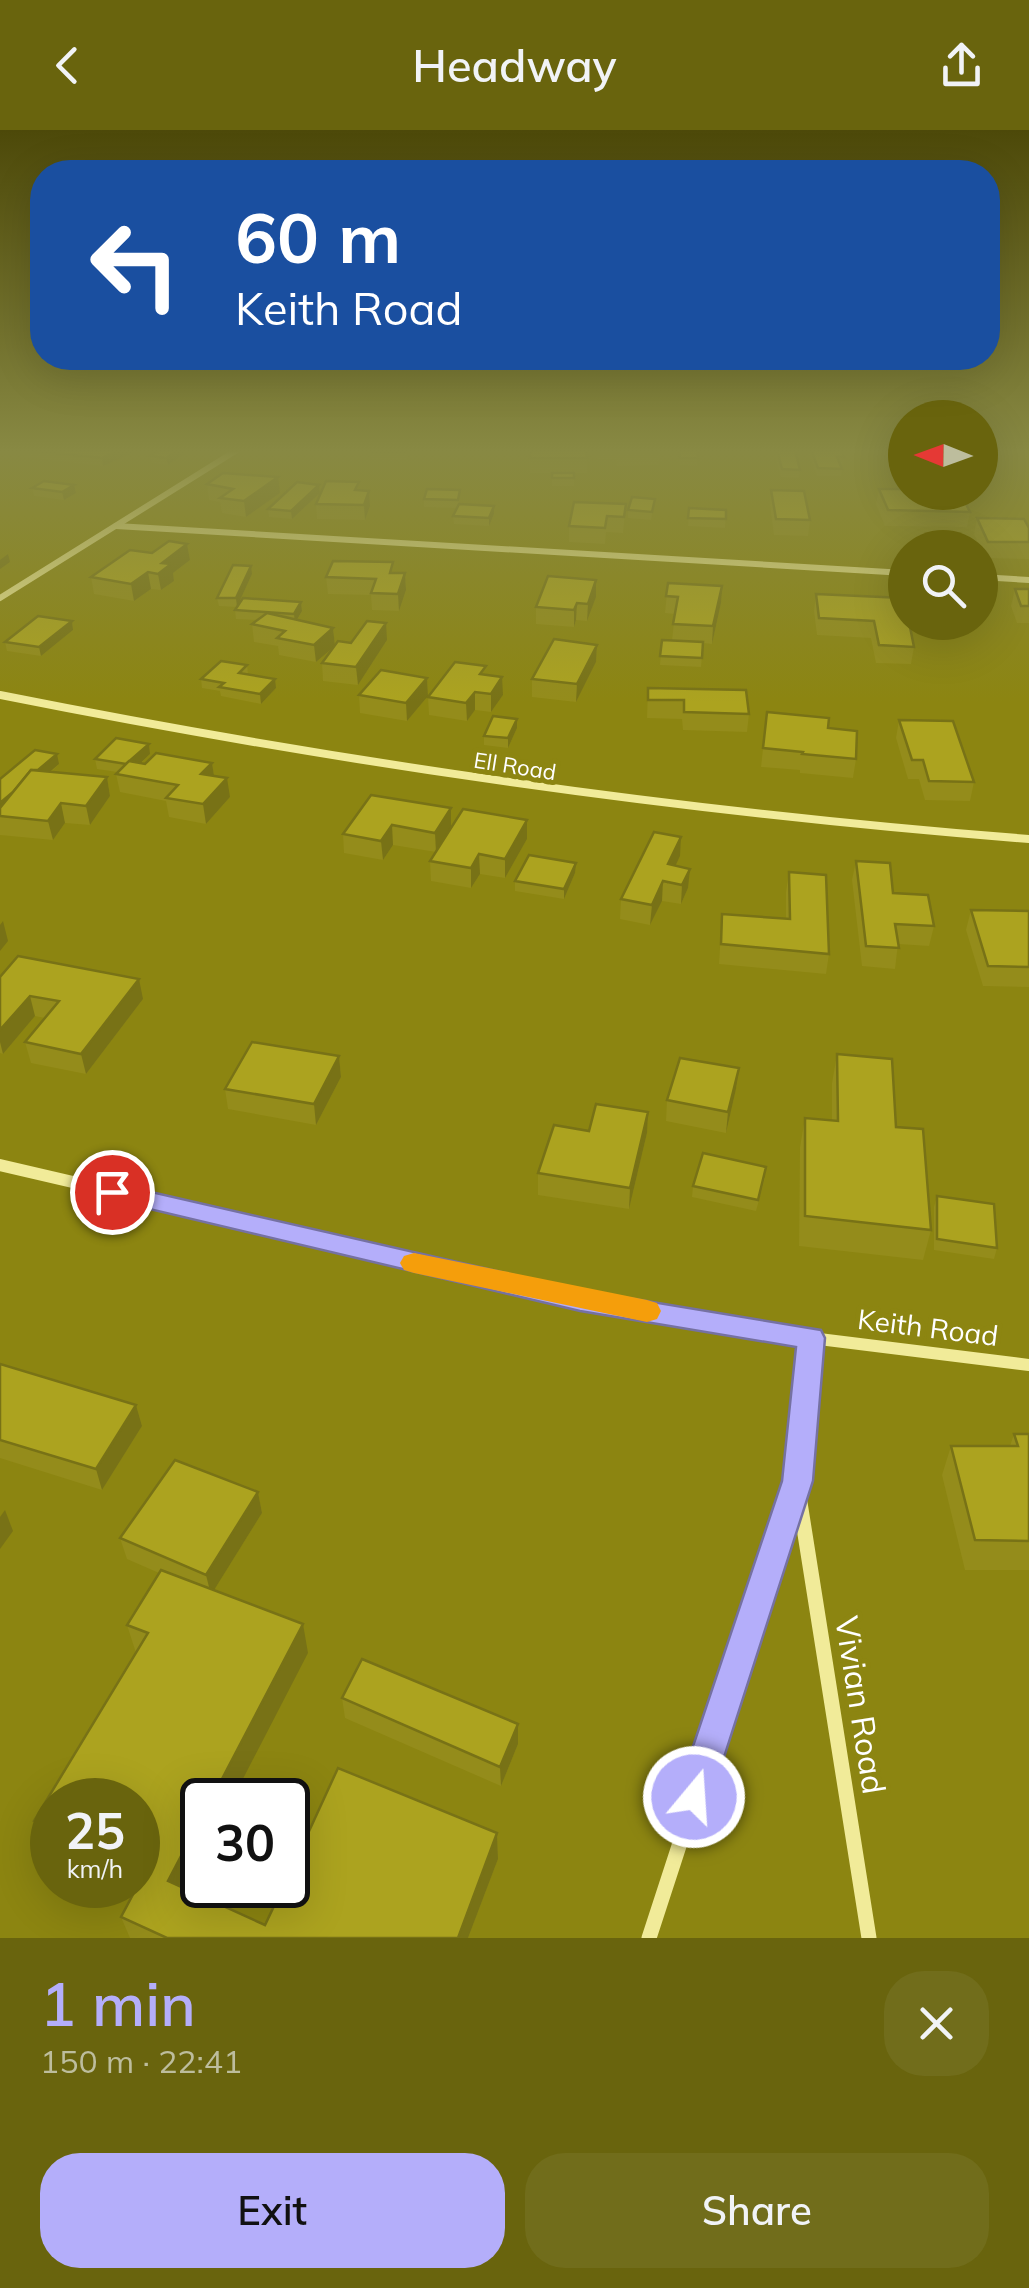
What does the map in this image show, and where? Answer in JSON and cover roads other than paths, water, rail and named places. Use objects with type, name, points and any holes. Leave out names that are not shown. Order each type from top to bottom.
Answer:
[{"type":"street","points":[[0,598],[103,534]]},
{"type":"street","points":[[257,534],[888,572]]},
{"type":"street","points":[[998,579],[1029,580]]},
{"type":"street","name":"Ell Road","points":[[0,694],[110,718],[542,788],[816,821],[1029,839]]},
{"type":"street","name":"Keith Road","points":[[0,1165],[580,1300],[811,1338],[1029,1365]]},
{"type":"street","points":[[649,1938],[798,1481],[811,1338]]},
{"type":"street","name":"Vivian Road","points":[[798,1481],[869,1938]]}]
